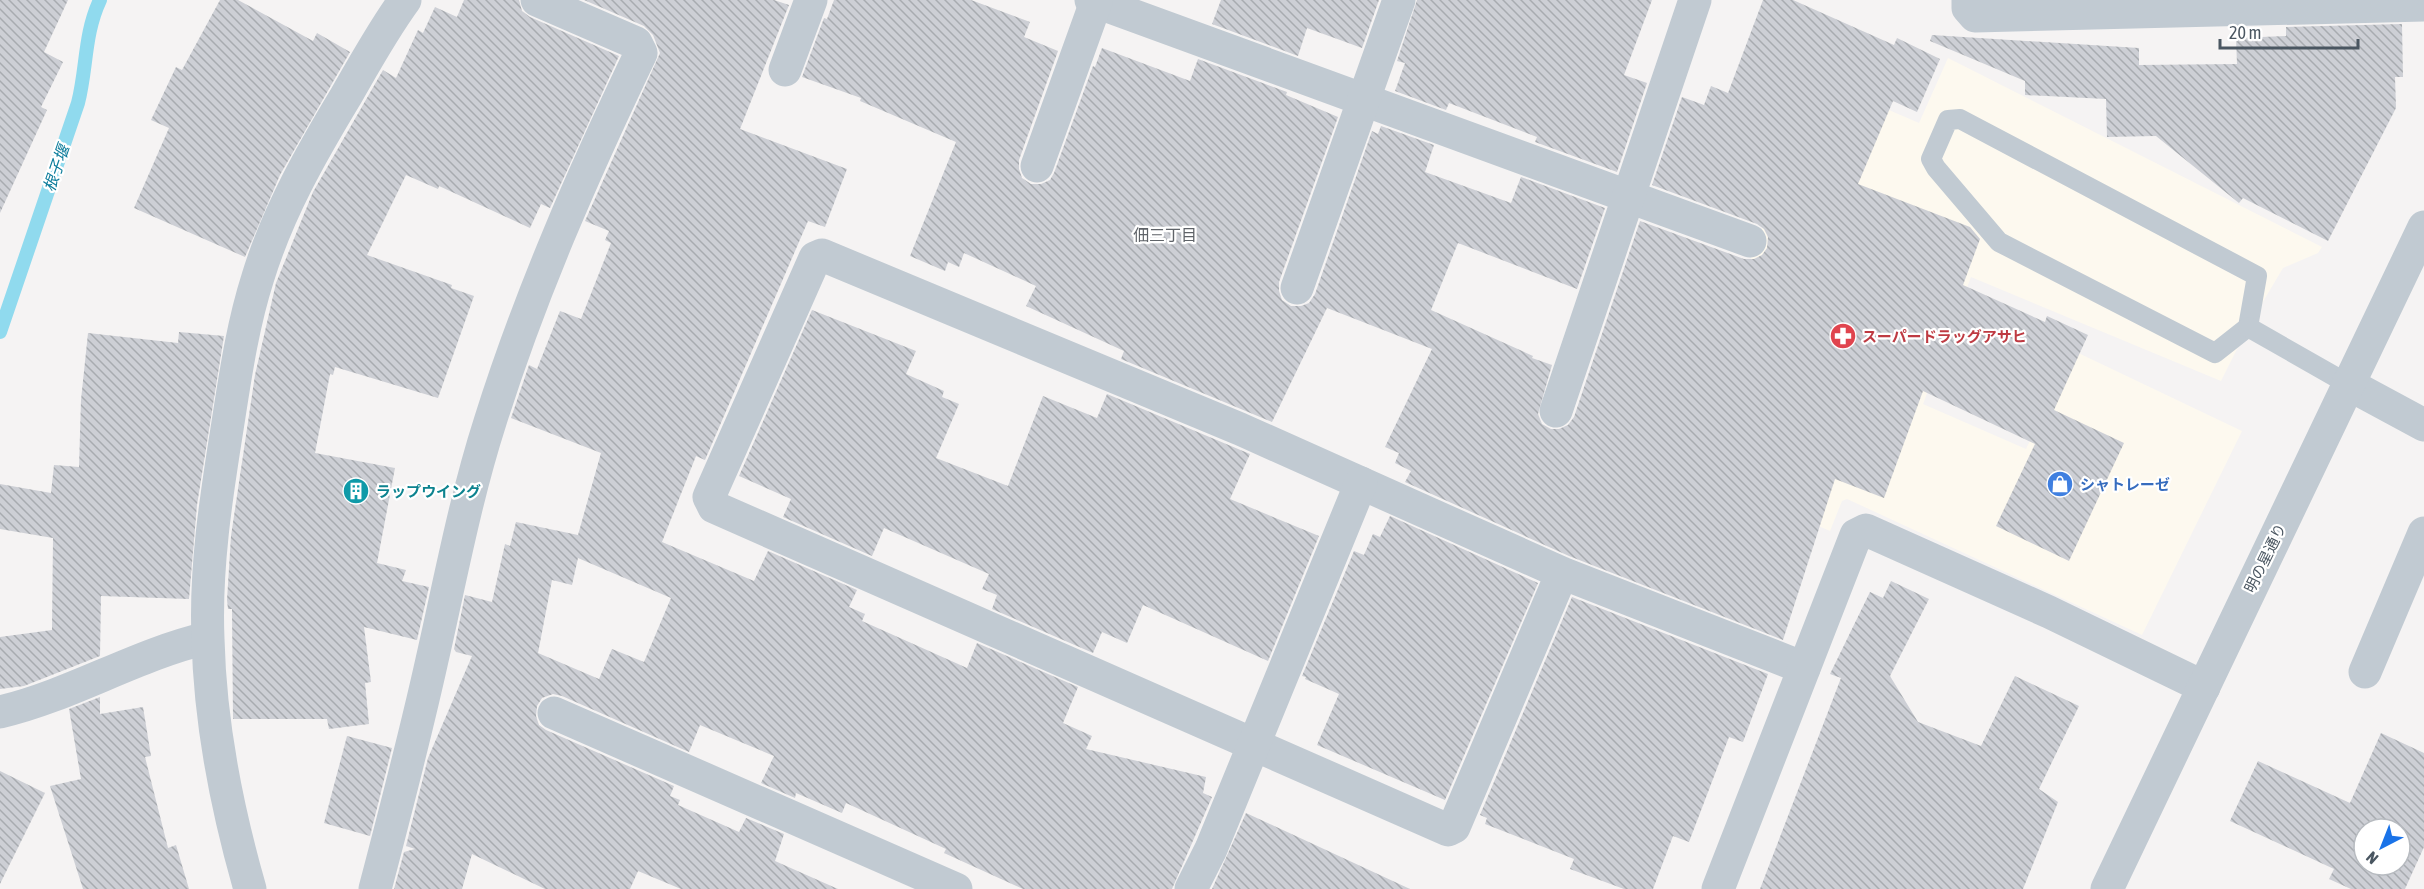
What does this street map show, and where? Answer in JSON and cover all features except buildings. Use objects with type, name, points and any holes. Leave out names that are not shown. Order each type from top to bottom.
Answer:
[{"type":"street","points":[[250,889],[222,771],[207,638],[210,560],[220,471],[242,334],[258,277],[279,219],[302,171],[364,64],[405,0]]},
{"type":"street","points":[[375,889],[404,781],[456,550],[489,424],[532,300],[568,208],[641,53],[636,43],[537,0]]},
{"type":"street","points":[[785,70],[811,0]]},
{"type":"street","points":[[1297,288],[1399,0]]},
{"type":"street","points":[[1556,411],[1695,0]]},
{"type":"street","points":[[1968,0],[1968,8],[1976,16],[2424,5]]},
{"type":"street","points":[[1037,166],[1094,1],[1750,241]]},
{"type":"street","name":"明の星通り","points":[[2107,889],[2424,227]]},
{"type":"street","points":[[1562,573],[1454,827],[1448,830],[714,507],[709,497],[815,258],[822,255],[1240,429],[1562,573],[1804,668]]},
{"type":"street","points":[[2348,384],[2424,425]]},
{"type":"street","points":[[1191,889],[1211,849],[1361,483]]},
{"type":"street","points":[[1718,889],[1856,535],[1866,530],[2049,612],[2204,687]]},
{"type":"street","points":[[2365,672],[2424,533]]},
{"type":"street","points":[[0,712],[32,704],[139,658],[207,638]]},
{"type":"street","points":[[554,713],[956,889]]},
{"type":"lane","points":[[1960,119],[2257,276],[2248,327],[2215,352],[1999,242],[1936,168],[1931,159],[1948,120],[1960,119]]},
{"type":"lane","points":[[2248,327],[2348,384]]},
{"type":"shaded area","points":[[1948,58],[2322,247],[2318,253],[2283,268],[2248,327],[2221,381],[1971,277],[1923,404],[2026,449],[2072,350],[2242,431],[2142,635],[1847,499],[1842,501],[1830,531],[1671,462],[1759,238],[1815,78],[1919,123]]},
{"type":"waterway","name":"根子堰","points":[[0,332],[78,103],[88,38],[100,0]]},
{"type":"place","name":"スーパードラッグアサヒ","points":[[1843,336]]},
{"type":"place","name":"シャトレーゼ","points":[[2060,484]]},
{"type":"place","name":"ラップウイング","points":[[356,491]]},
{"type":"district","name":"佃三丁目","points":[[1165,235]]}]
